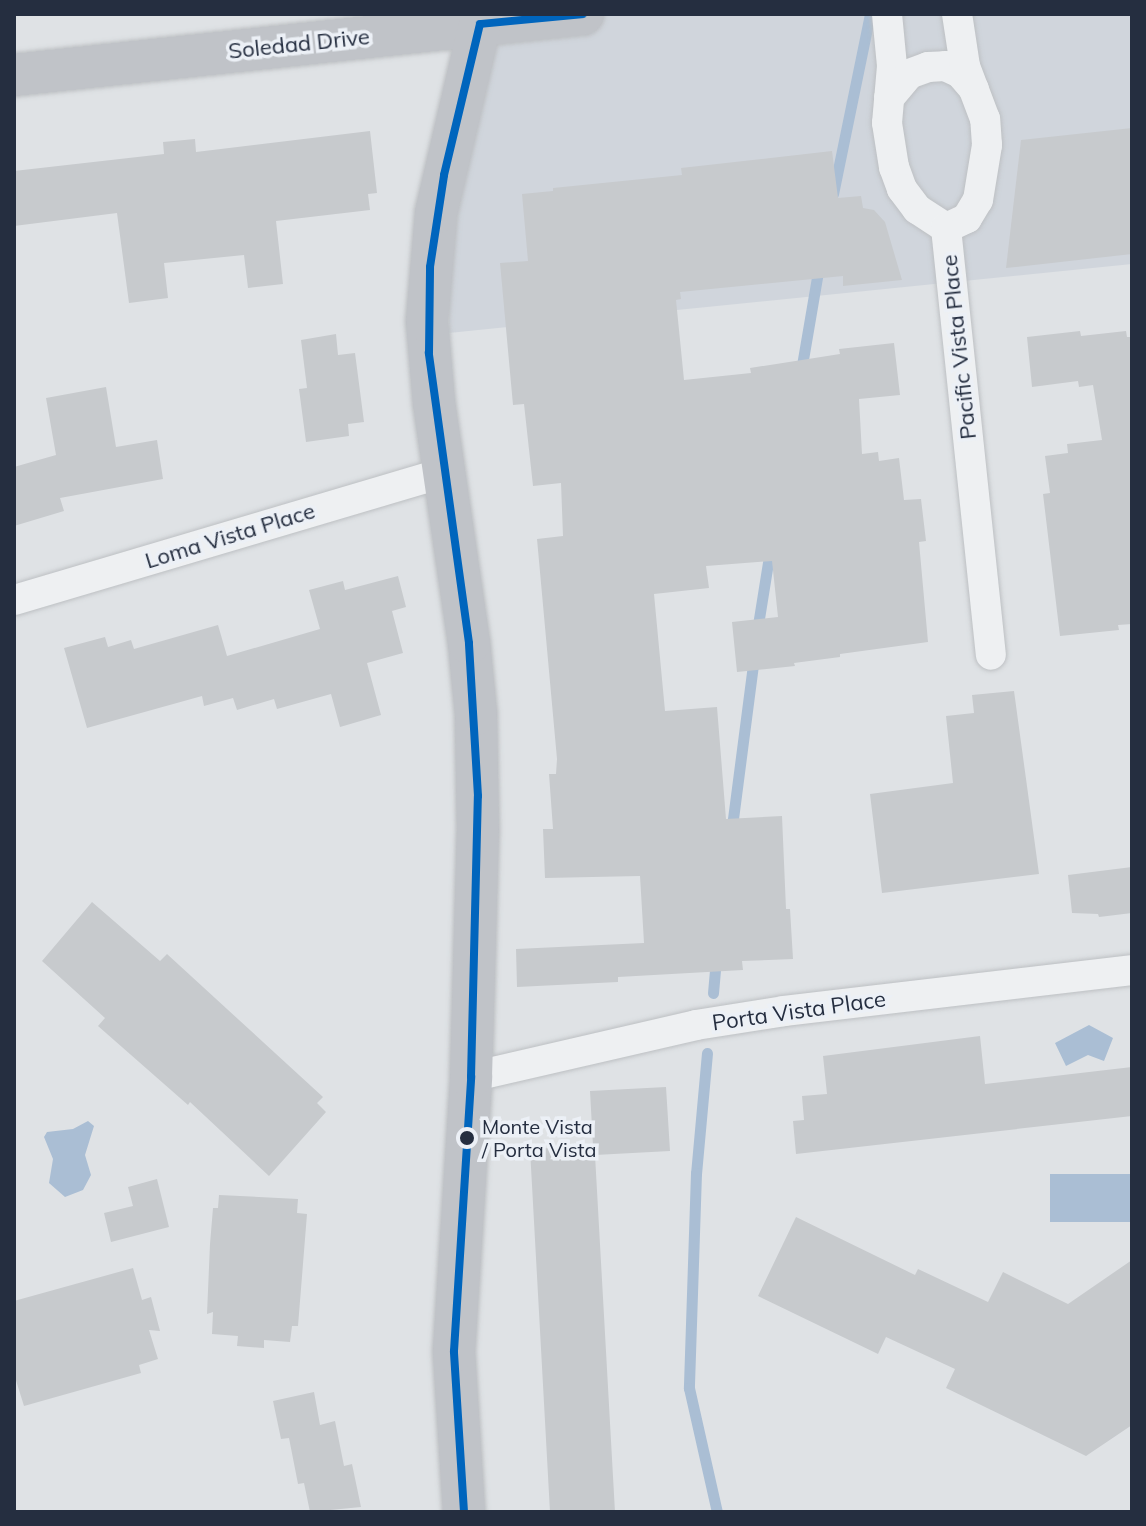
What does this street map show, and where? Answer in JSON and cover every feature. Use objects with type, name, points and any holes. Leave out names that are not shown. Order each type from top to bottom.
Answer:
[{"type":"street","name":"Soledad Drive","points":[[14,75],[480,19],[583,14]]},
{"type":"street","name":"Pacific Vista Place","points":[[887,14],[892,66],[888,141],[902,189],[917,209],[946,228],[991,655]]},
{"type":"street","points":[[946,228],[967,218],[978,200],[987,145],[985,119],[965,66],[957,14]]},
{"type":"street","points":[[464,1512],[454,1351],[471,1077],[478,832],[476,714],[429,353],[429,279],[441,188],[480,19]]},
{"type":"street","points":[[889,98],[909,74],[928,67],[945,66],[960,73],[974,89]]},
{"type":"street","name":"Loma Vista Place","points":[[14,600],[445,472]]},
{"type":"street","name":"Porta Vista Place","points":[[471,1077],[696,1025],[784,1011],[1132,970]]},
{"type":"shaded area","points":[[505,14],[1132,14],[1132,264],[449,333],[449,268],[470,129]]},
{"type":"water","points":[[1089,1025],[1113,1038],[1104,1061],[1088,1055],[1066,1066],[1055,1043]]},
{"type":"water","points":[[88,1121],[94,1126],[85,1155],[91,1175],[83,1190],[65,1197],[49,1183],[53,1159],[44,1137],[47,1132],[73,1129]]},
{"type":"water","points":[[1050,1174],[1132,1174],[1132,1222],[1050,1222]]},
{"type":"building","points":[[1132,128],[1132,254],[1006,268],[1021,140]]},
{"type":"building","points":[[370,131],[377,193],[368,194],[370,210],[276,221],[283,284],[248,288],[244,255],[164,263],[168,298],[129,303],[117,213],[14,226],[14,171],[164,154],[163,142],[195,139],[196,152]]},
{"type":"building","points":[[832,151],[838,198],[861,196],[863,208],[874,210],[885,222],[902,280],[843,286],[843,276],[680,292],[681,299],[676,300],[684,380],[751,373],[750,368],[840,354],[839,349],[894,343],[900,395],[859,399],[862,454],[878,452],[879,461],[899,458],[904,500],[921,499],[926,541],[919,542],[928,642],[840,654],[840,657],[794,663],[795,666],[737,672],[732,622],[778,617],[772,561],[706,566],[709,588],[654,594],[665,711],[717,707],[726,819],[782,816],[786,909],[790,909],[793,959],[742,961],[743,970],[618,977],[618,982],[517,987],[516,949],[644,943],[640,876],[545,878],[543,829],[553,829],[549,774],[556,774],[557,759],[537,539],[563,536],[561,483],[533,486],[524,404],[513,405],[500,263],[528,261],[522,194],[682,175],[681,168]]},
{"type":"building","points":[[1080,331],[1081,336],[1126,331],[1127,337],[1132,337],[1132,624],[1118,625],[1119,630],[1060,636],[1043,494],[1050,493],[1045,456],[1068,453],[1067,444],[1102,440],[1093,385],[1079,387],[1078,381],[1032,387],[1027,337]]},
{"type":"building","points":[[336,334],[338,355],[355,353],[364,422],[348,424],[349,436],[306,442],[299,389],[307,388],[301,340]]},
{"type":"building","points":[[106,387],[116,447],[157,440],[163,479],[60,498],[64,511],[14,526],[14,467],[56,455],[46,398]]},
{"type":"building","points":[[398,576],[406,607],[392,611],[403,653],[367,663],[381,715],[340,727],[331,694],[277,709],[274,699],[237,710],[233,698],[204,706],[202,696],[87,728],[64,648],[105,637],[108,647],[131,640],[134,649],[218,625],[227,656],[320,629],[309,590],[343,581],[345,590]]},
{"type":"building","points":[[1014,691],[1039,874],[882,893],[870,794],[953,783],[946,716],[974,713],[972,695]]},
{"type":"building","points":[[1132,867],[1132,913],[1099,917],[1098,914],[1072,913],[1068,875]]},
{"type":"building","points":[[92,902],[160,961],[167,954],[323,1097],[317,1103],[326,1112],[269,1176],[190,1102],[188,1105],[98,1026],[105,1018],[42,961]]},
{"type":"building","points":[[980,1036],[985,1084],[1132,1067],[1132,1116],[796,1154],[793,1121],[804,1120],[802,1096],[827,1094],[823,1056]]},
{"type":"building","points":[[666,1087],[670,1151],[595,1155],[615,1512],[550,1512],[530,1149],[593,1146],[590,1091]]},
{"type":"building","points":[[157,1179],[169,1227],[111,1242],[104,1213],[133,1206],[128,1187]]},
{"type":"building","points":[[219,1195],[298,1199],[297,1213],[307,1214],[298,1326],[292,1326],[290,1342],[264,1340],[264,1348],[237,1346],[238,1336],[212,1334],[213,1312],[207,1314],[210,1244],[213,1208],[218,1208]]},
{"type":"building","points":[[796,1217],[915,1275],[918,1269],[988,1302],[1003,1272],[1068,1304],[1132,1260],[1132,1425],[1086,1456],[946,1388],[955,1369],[886,1337],[878,1354],[758,1296]]},
{"type":"building","points":[[133,1268],[142,1300],[151,1297],[160,1331],[149,1330],[158,1359],[139,1365],[141,1373],[24,1406],[14,1374],[14,1301]]},
{"type":"building","points":[[314,1392],[320,1425],[335,1421],[344,1466],[352,1464],[361,1507],[310,1512],[304,1483],[298,1484],[289,1438],[281,1439],[273,1401]]},
{"type":"waterway","points":[[833,194],[870,14]]},
{"type":"waterway","points":[[801,371],[819,266]]},
{"type":"waterway","points":[[757,631],[770,550]]},
{"type":"waterway","points":[[731,834],[754,656]]},
{"type":"waterway","points":[[713,993],[716,958]]},
{"type":"waterway","points":[[707,1053],[696,1173],[689,1388],[717,1512]]},
{"type":"transit line","points":[[464,1512],[454,1351],[471,1077],[478,796],[469,643],[429,353],[430,267],[444,175],[480,24],[583,14]]},
{"type":"place","name":"Monte Vista / Porta Vista","points":[[467,1138]]}]
